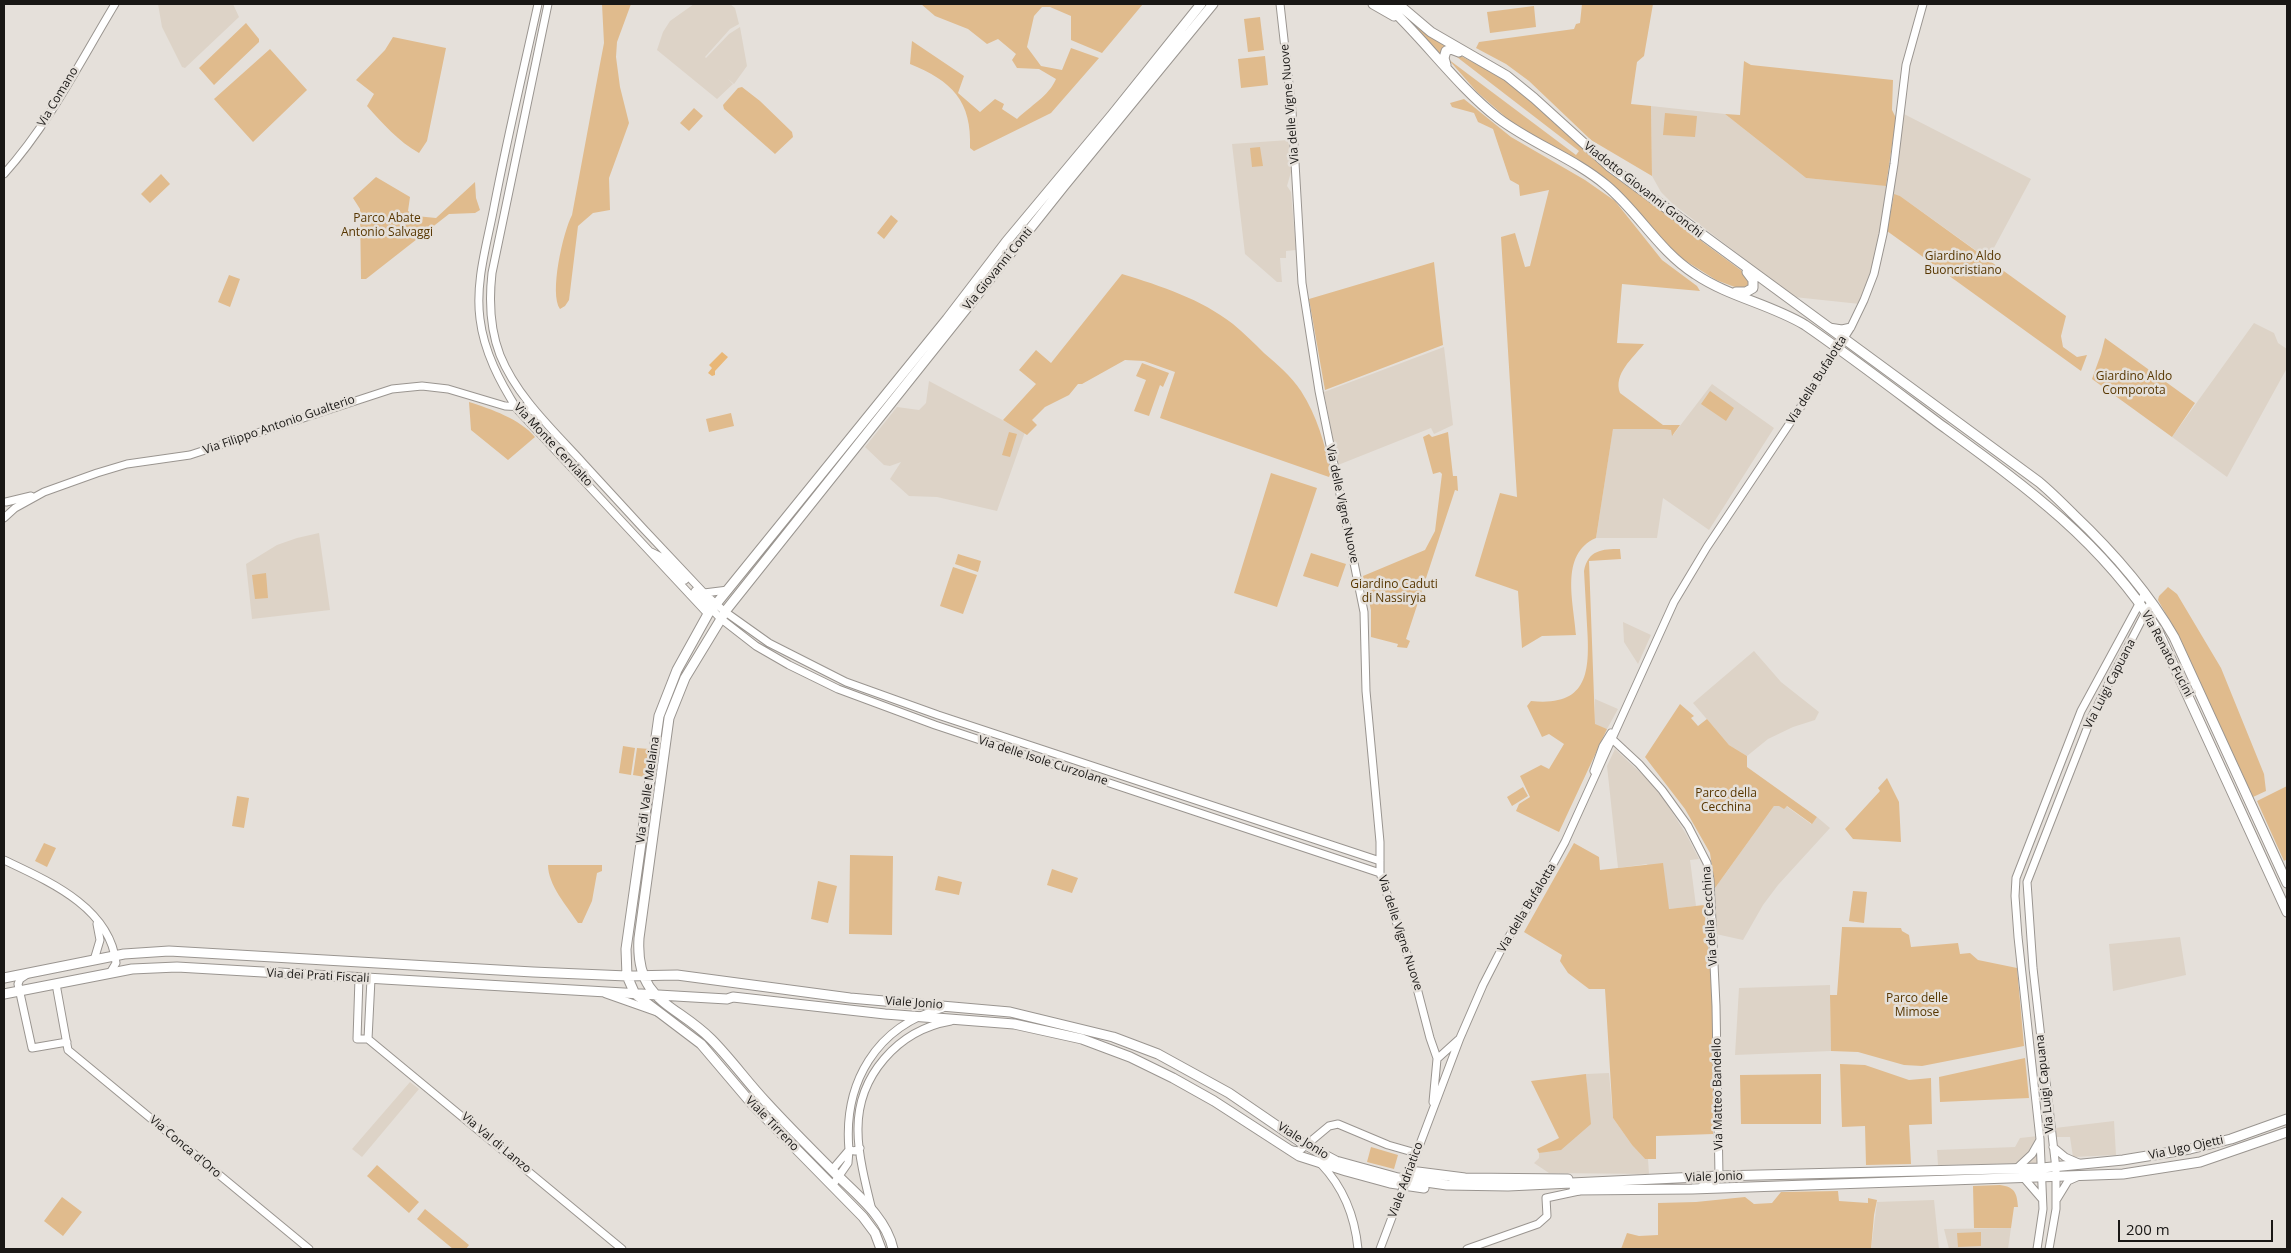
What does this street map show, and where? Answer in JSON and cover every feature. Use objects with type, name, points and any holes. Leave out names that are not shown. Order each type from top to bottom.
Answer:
[{"type":"main road","name":"Via Giovanni Conti","points":[[780,532],[1006,242],[1118,108],[1201,4]]},
{"type":"main road","name":"Via Giovanni Conti","points":[[780,532],[1213,4]]},
{"type":"main road","points":[[1373,4],[1407,24]]},
{"type":"main road","name":"Viadotto Giovanni Gronchi","points":[[1386,4],[1407,24],[1460,83],[1509,126],[1603,183],[1629,207],[1672,256],[1700,277],[1721,288],[1783,313],[1837,348]]},
{"type":"main road","name":"Viadotto Giovanni Gronchi","points":[[1398,4],[1431,32],[1483,61],[1523,88],[1605,162],[1843,338]]},
{"type":"main road","points":[[1460,83],[1445,63],[1444,56],[1446,51],[1453,50],[1483,61]]},
{"type":"main road","points":[[1721,288],[1743,292],[1750,291],[1754,287],[1750,275],[1729,255]]},
{"type":"main road","name":"Via Renato Fucini","points":[[1843,338],[2044,486],[2103,543],[2145,593],[2181,651],[2287,883]]},
{"type":"main road","name":"Via Renato Fucini","points":[[1837,348],[2045,502],[2096,550],[2139,603],[2146,612],[2180,675],[2287,912]]},
{"type":"main road","name":"Via di Valle Melaina","points":[[627,976],[626,954],[630,919],[659,716],[674,678],[712,609],[780,532]]},
{"type":"main road","name":"Via di Valle Melaina","points":[[654,994],[643,974],[638,959],[639,938],[668,722],[682,682],[722,615],[780,532]]},
{"type":"main road","name":"Via dei Prati Fiscali","points":[[4,978],[115,956],[169,951],[627,976],[643,974]]},
{"type":"main road","name":"Via dei Prati Fiscali","points":[[4,994],[110,973],[145,968],[177,967],[635,994]]},
{"type":"main road","name":"Viale Jonio","points":[[643,974],[677,975],[850,998],[953,1006],[1027,1015],[1079,1027],[1134,1044],[1164,1056],[1229,1093],[1306,1145],[1346,1164],[1411,1180],[1459,1186],[1606,1182],[1719,1176],[2016,1169],[2042,1172]]},
{"type":"main road","points":[[627,976],[635,994]]},
{"type":"main road","name":"Viale Jonio","points":[[635,994],[727,999],[733,997],[1037,1028],[1105,1047],[1153,1068],[1204,1096],[1286,1148],[1321,1164],[1390,1182],[1438,1190],[1478,1192],[1583,1189],[1692,1189],[2023,1176],[2042,1172]]},
{"type":"main road","name":"Viale Tirreno","points":[[635,994],[658,1013],[690,1034],[715,1060],[743,1094],[872,1227],[881,1249]]},
{"type":"main road","name":"Viale Tirreno","points":[[654,994],[664,1004],[701,1030],[761,1098],[873,1212]]},
{"type":"main road","name":"Via Ugo Ojetti","points":[[2042,1172],[2056,1166],[2129,1159],[2190,1149],[2231,1138],[2287,1119]]},
{"type":"main road","name":"Via Ugo Ojetti","points":[[2042,1172],[2056,1176],[2129,1174],[2188,1165],[2257,1144],[2287,1132]]},
{"type":"main road","points":[[1409,1172],[1465,1178],[1534,1178],[1606,1182]]},
{"type":"main road","points":[[873,1212],[888,1232],[893,1249]]},
{"type":"street","name":"Via Comano","points":[[4,174],[47,117],[115,4]]},
{"type":"street","name":"Via Monte Cervialto","points":[[538,4],[481,273],[480,319],[485,346],[497,373],[516,407],[651,552],[712,609]]},
{"type":"street","name":"Via Monte Cervialto","points":[[548,4],[494,260],[490,298],[492,323],[500,356],[524,396],[539,414],[704,593],[712,609]]},
{"type":"street","name":"Via delle Vigne Nuove","points":[[1280,4],[1292,111],[1303,289],[1330,452],[1352,544],[1364,612],[1366,696],[1380,842],[1380,873],[1412,969],[1430,1038],[1439,1057],[1432,1110]]},
{"type":"street","name":"Via della Bufalotta","points":[[1432,1110],[1460,1038],[1494,963],[1558,856],[1593,778],[1600,754],[1611,738],[1679,594],[1837,348],[1864,300],[1877,263],[1892,181],[1905,68],[1923,4]]},
{"type":"street","points":[[1827,327],[1842,329],[1850,327]]},
{"type":"street","name":"Via Filippo Antonio Gualterio","points":[[5,502],[44,492],[123,465],[190,455],[392,389],[413,386],[442,388],[526,408],[539,414]]},
{"type":"street","points":[[1926,413],[1932,405]]},
{"type":"street","name":"Via Filippo Antonio Gualterio","points":[[6,519],[44,492]]},
{"type":"street","points":[[5,502],[9,507],[6,519]]},
{"type":"street","points":[[651,552],[665,559],[712,609],[722,615]]},
{"type":"street","points":[[704,593],[728,590]]},
{"type":"street","name":"Via Luigi Capuana","points":[[2053,1143],[2046,1137],[2040,1139],[2018,937],[2015,896],[2016,878],[2081,711],[2145,593]]},
{"type":"street","name":"Via Luigi Capuana","points":[[2053,1143],[2033,968],[2027,882],[2092,716],[2151,602]]},
{"type":"street","name":"Via delle Isole Curzolane","points":[[722,615],[780,650],[846,682],[938,715],[1380,861]]},
{"type":"street","name":"Via delle Isole Curzolane","points":[[722,615],[756,646],[780,661],[849,694],[944,728],[1380,873]]},
{"type":"street","name":"Via della Cecchina","points":[[1611,738],[1643,767],[1662,790],[1688,826],[1706,860],[1710,880],[1716,1011]]},
{"type":"street","points":[[4,860],[60,887],[76,899],[107,934],[115,956],[116,967],[110,973]]},
{"type":"street","points":[[90,961],[100,937],[94,919]]},
{"type":"street","points":[[33,971],[20,980],[18,984],[32,1048],[67,1042],[56,984]]},
{"type":"street","name":"Via Val di Lanzo","points":[[359,978],[356,1038],[368,1039],[539,1178],[622,1249]]},
{"type":"street","points":[[368,1039],[371,979]]},
{"type":"street","points":[[603,993],[658,1013]]},
{"type":"street","points":[[835,1173],[847,1166],[849,1159],[848,1114],[862,1071],[874,1053],[894,1031],[934,1010],[953,1006]]},
{"type":"street","name":"Via Matteo Bandello","points":[[1716,1011],[1719,1176]]},
{"type":"street","points":[[873,1212],[860,1148],[858,1125],[861,1105],[869,1082],[881,1062],[895,1047],[912,1035],[933,1026],[955,1020]]},
{"type":"street","points":[[1439,1057],[1460,1038]]},
{"type":"street","name":"Via Conca d'Oro","points":[[67,1042],[68,1050],[309,1249]]},
{"type":"street","points":[[1437,1068],[1440,1072],[1450,1067],[1448,1058],[1439,1057]]},
{"type":"street","name":"Viale Adriatico","points":[[1380,1249],[1432,1110]]},
{"type":"street","points":[[1286,1148],[1297,1152],[1330,1126],[1341,1124],[1388,1145],[1416,1154]]},
{"type":"street","points":[[1317,1136],[1316,1144],[1318,1147],[1346,1164]]},
{"type":"street","points":[[2016,1169],[2032,1154],[2040,1139]]},
{"type":"street","points":[[2037,1249],[2042,1209],[2040,1139]]},
{"type":"street","points":[[2053,1143],[2065,1157],[2082,1164]]},
{"type":"street","points":[[2049,1249],[2056,1209],[2056,1166],[2053,1143]]},
{"type":"street","points":[[849,1150],[855,1151],[860,1148]]},
{"type":"street","points":[[832,1186],[835,1173],[849,1150]]},
{"type":"street","points":[[849,1159],[854,1156],[862,1157]]},
{"type":"street","points":[[1321,1164],[1337,1183],[1346,1202],[1355,1228],[1358,1249]]},
{"type":"street","points":[[1692,1189],[1714,1183],[1719,1176]]},
{"type":"street","points":[[2023,1176],[2042,1200]]},
{"type":"street","points":[[2056,1200],[2068,1181],[2082,1176]]},
{"type":"street","points":[[1467,1249],[1540,1222],[1547,1216],[1546,1198],[1583,1189]]},
{"type":"street","points":[[2042,1209],[2056,1209]]},
{"type":"shaded area","points":[[158,4],[233,4],[239,17],[185,68],[182,67],[162,27]]},
{"type":"shaded area","points":[[694,4],[730,4],[735,8],[739,24],[730,29],[706,58],[729,34],[740,27],[747,66],[734,84],[728,79],[733,84],[717,99],[657,50],[663,32],[670,21]]},
{"type":"shaded area","points":[[1651,106],[1725,114],[1806,178],[1889,186],[1875,260],[1860,304],[1794,297],[1673,204],[1661,192],[1652,176]]},
{"type":"shaded area","points":[[1902,113],[2031,179],[1988,259],[1900,196],[1891,194]]},
{"type":"shaded area","points":[[1289,140],[1291,172],[1287,186],[1291,192],[1296,250],[1286,251],[1286,258],[1280,258],[1282,282],[1277,282],[1245,254],[1232,144]]},
{"type":"shaded area","points":[[2254,323],[2274,333],[2278,343],[2287,349],[2287,368],[2227,477],[2172,437]]},
{"type":"shaded area","points":[[1444,347],[1453,425],[1434,434],[1431,428],[1338,465],[1324,392]]},
{"type":"shaded area","points":[[722,352],[728,357],[715,371],[715,375],[712,376],[708,373],[712,368],[709,365]]},
{"type":"shaded area","points":[[929,381],[1025,432],[997,511],[937,497],[909,496],[890,479],[901,462],[890,466],[884,465],[865,447],[897,407],[919,410],[926,403]]},
{"type":"shaded area","points":[[1712,384],[1774,428],[1709,530],[1663,498],[1657,538],[1596,538],[1613,428],[1663,429],[1671,430],[1673,435]]},
{"type":"shaded area","points":[[319,533],[330,610],[252,619],[246,564],[277,545]]},
{"type":"shaded area","points":[[1623,622],[1651,635],[1638,664],[1624,642]]},
{"type":"shaded area","points":[[1754,651],[1781,682],[1819,712],[1815,720],[1793,727],[1768,739],[1747,756],[1729,745],[1693,703]]},
{"type":"shaded area","points":[[1595,699],[1618,709],[1607,729],[1595,725]]},
{"type":"shaded area","points":[[1615,749],[1647,779],[1663,798],[1686,834],[1699,859],[1690,860],[1696,906],[1669,909],[1647,864],[1618,868],[1607,766]]},
{"type":"shaded area","points":[[1774,806],[1786,806],[1811,824],[1817,817],[1830,828],[1778,885],[1763,905],[1743,940],[1716,934],[1715,888]]},
{"type":"shaded area","points":[[2180,937],[2186,975],[2113,991],[2109,944]]},
{"type":"shaded area","points":[[1830,985],[1831,1051],[1735,1055],[1739,988]]},
{"type":"shaded area","points":[[1609,1073],[1613,1118],[1632,1145],[1645,1159],[1648,1159],[1649,1174],[1549,1173],[1534,1163],[1539,1158],[1539,1153],[1546,1151],[1590,1124],[1586,1074]]},
{"type":"shaded area","points":[[410,1082],[419,1089],[362,1157],[352,1149]]},
{"type":"shaded area","points":[[2114,1121],[2116,1155],[2073,1157],[2070,1137],[2056,1137],[2055,1128]]},
{"type":"shaded area","points":[[2038,1136],[2040,1163],[1938,1165],[1937,1150],[2015,1147],[2020,1138]]},
{"type":"shaded area","points":[[1934,1200],[1939,1249],[1871,1249],[1877,1202]]},
{"type":"shaded area","points":[[2011,1228],[2008,1249],[1949,1249],[1944,1229]]},
{"type":"green space","points":[[602,4],[631,4],[617,42],[616,57],[620,87],[629,123],[609,178],[610,210],[593,213],[578,226],[569,300],[560,309],[556,290],[558,263],[568,223],[572,215],[604,43]]},
{"type":"green space","points":[[921,4],[1143,4],[1102,53],[1071,40],[1071,16],[1050,7],[1042,7],[1034,16],[1027,47],[1041,66],[1062,70],[1071,48],[1099,58],[1051,113],[974,151],[970,148],[970,132],[967,117],[963,105],[956,95],[937,78],[910,64],[912,41],[964,76],[958,93],[980,112],[995,99],[1004,104],[1002,109],[1017,119],[1049,91],[1056,79],[1039,69],[1017,68],[1012,60],[1016,54],[998,39],[987,44],[968,29],[935,16]]},
{"type":"green space","points":[[1390,4],[1394,4],[1447,44],[1439,55]]},
{"type":"green space","points":[[1582,4],[1653,4],[1644,56],[1637,62],[1631,104],[1651,106],[1652,176],[1591,140],[1529,81],[1506,64],[1476,48],[1479,42],[1574,29],[1576,24],[1580,23]]},
{"type":"green space","points":[[1534,6],[1536,27],[1490,33],[1487,12]]},
{"type":"green space","points":[[1260,17],[1264,50],[1248,52],[1244,19]]},
{"type":"green space","points":[[246,23],[259,39],[259,42],[214,85],[199,68]]},
{"type":"green space","points":[[393,37],[446,48],[427,141],[419,153],[398,138],[367,106],[374,94],[356,80],[385,50]]},
{"type":"green space","points":[[270,49],[307,90],[253,142],[214,99]]},
{"type":"green space","points":[[1455,53],[1490,71],[1520,90],[1704,243],[1750,277],[1751,287],[1740,289],[1716,280],[1670,251],[1633,207],[1511,122],[1477,92],[1448,59],[1576,155],[1579,151],[1453,54]]},
{"type":"green space","points":[[1265,56],[1268,85],[1241,88],[1238,59]]},
{"type":"green space","points":[[1744,61],[1751,65],[1893,80],[1892,110],[1896,118],[1886,186],[1806,178],[1725,114],[1740,115]]},
{"type":"green space","points":[[742,87],[760,101],[792,132],[793,137],[775,154],[724,109],[723,105],[738,88]]},
{"type":"green space","points":[[1464,99],[1511,137],[1585,180],[1615,201],[1662,260],[1697,286],[1700,291],[1622,284],[1617,343],[1644,344],[1625,367],[1619,379],[1620,393],[1663,425],[1680,425],[1672,436],[1671,430],[1663,429],[1613,429],[1596,538],[1584,545],[1577,555],[1573,567],[1571,580],[1576,635],[1542,636],[1522,648],[1518,591],[1475,576],[1500,493],[1517,497],[1501,237],[1515,233],[1525,267],[1530,266],[1549,190],[1520,196],[1519,185],[1510,180],[1493,129],[1478,122],[1474,113],[1452,107],[1450,103]]},
{"type":"green space","points":[[694,108],[703,116],[689,131],[680,123]]},
{"type":"green space","points":[[1665,113],[1697,116],[1695,137],[1663,135]]},
{"type":"green space","points":[[1260,147],[1263,166],[1252,167],[1250,148]]},
{"type":"green space","points":[[161,174],[170,184],[150,203],[141,194]]},
{"type":"green space","name":"Parco Abate Antonio Salvaggi","points":[[376,177],[410,197],[408,211],[416,216],[436,218],[475,182],[476,198],[480,210],[475,213],[449,214],[366,279],[361,279],[360,209],[353,198]]},
{"type":"green space","name":"Giardino Aldo Buoncristiano","points":[[1894,194],[1900,196],[2066,316],[2061,336],[2063,347],[2077,357],[2087,355],[2081,371],[1887,231]]},
{"type":"green space","points":[[891,215],[898,221],[884,239],[877,233]]},
{"type":"green space","points":[[1434,262],[1443,345],[1325,390],[1309,299]]},
{"type":"green space","points":[[1122,274],[1166,289],[1208,307],[1245,334],[1284,371],[1301,391],[1316,420],[1329,462],[1331,473],[1329,477],[1160,418],[1175,372],[1144,361],[1125,360],[1082,384],[1078,384],[1069,395],[1045,407],[1032,420],[1037,425],[1027,435],[1003,420],[1036,384],[1019,370],[1036,350],[1051,363]]},
{"type":"green space","points":[[229,275],[240,279],[230,307],[218,302]]},
{"type":"green space","name":"Giardino Aldo Comporota","points":[[2105,338],[2195,403],[2172,437],[2092,379]]},
{"type":"green space","points":[[1142,363],[1169,373],[1163,387],[1160,385],[1149,416],[1134,411],[1146,380],[1136,376]]},
{"type":"green space","points":[[1710,391],[1734,408],[1726,421],[1701,404]]},
{"type":"green space","points":[[469,402],[496,411],[513,420],[535,437],[508,460],[471,430]]},
{"type":"green space","points":[[731,413],[734,426],[709,432],[706,419]]},
{"type":"green space","points":[[1009,432],[1017,434],[1010,457],[1002,455]]},
{"type":"green space","name":"Giardino Caduti di Nassiryia","points":[[1448,432],[1453,476],[1457,476],[1458,491],[1455,490],[1406,639],[1410,641],[1407,648],[1397,647],[1398,644],[1371,637],[1371,610],[1363,576],[1425,550],[1435,531],[1442,474],[1440,472],[1433,474],[1423,437],[1429,434],[1432,437]]},
{"type":"green space","points":[[1271,473],[1317,488],[1277,607],[1234,593]]},
{"type":"green space","points":[[1607,549],[1620,549],[1621,559],[1589,561],[1595,724],[1607,729],[1559,832],[1516,811],[1519,804],[1530,797],[1520,776],[1541,765],[1549,769],[1564,744],[1549,734],[1542,737],[1527,706],[1531,701],[1550,701],[1565,698],[1575,692],[1582,682],[1588,657],[1584,571],[1586,564],[1592,555],[1597,552]]},
{"type":"green space","points":[[1311,553],[1346,564],[1338,587],[1303,576]]},
{"type":"green space","points":[[958,554],[981,561],[978,572],[955,564]]},
{"type":"green space","points":[[953,567],[977,575],[963,614],[940,606]]},
{"type":"green space","points":[[266,573],[268,598],[255,599],[252,575]]},
{"type":"green space","points":[[2168,587],[2177,594],[2221,668],[2264,774],[2266,791],[2253,797],[2179,637],[2158,600],[2159,596]]},
{"type":"green space","name":"Parco della Cecchina","points":[[1680,704],[1694,716],[1691,718],[1698,726],[1707,719],[1729,745],[1747,756],[1747,767],[1817,817],[1812,824],[1787,806],[1784,809],[1774,806],[1715,888],[1710,853],[1685,809],[1645,757]]},
{"type":"green space","points":[[623,746],[635,748],[631,775],[619,773]]},
{"type":"green space","points":[[637,748],[649,749],[645,777],[633,775]]},
{"type":"green space","points":[[1887,778],[1899,802],[1901,842],[1853,839],[1845,829],[1880,791],[1878,788]]},
{"type":"green space","points":[[2287,786],[2287,859],[2284,861],[2257,801]]},
{"type":"green space","points":[[1523,787],[1528,796],[1512,806],[1507,797]]},
{"type":"green space","points":[[237,796],[249,798],[244,828],[232,826]]},
{"type":"green space","points":[[44,843],[56,848],[47,867],[35,861]]},
{"type":"green space","points":[[1574,843],[1599,857],[1600,870],[1663,863],[1669,909],[1704,905],[1713,997],[1713,1134],[1656,1136],[1656,1159],[1645,1159],[1632,1145],[1613,1118],[1605,989],[1589,989],[1568,973],[1560,961],[1562,955],[1524,932]]},
{"type":"green space","points":[[850,855],[893,856],[892,935],[849,934]]},
{"type":"green space","points":[[548,865],[602,865],[602,871],[597,873],[592,901],[582,923],[578,923],[559,895],[551,880]]},
{"type":"green space","points":[[1052,869],[1078,878],[1072,893],[1047,885]]},
{"type":"green space","points":[[938,876],[962,882],[959,895],[935,890]]},
{"type":"green space","points":[[818,881],[837,886],[828,923],[811,919]]},
{"type":"green space","points":[[1853,891],[1867,892],[1864,923],[1849,921]]},
{"type":"green space","name":"Parco delle Mimose","points":[[1842,927],[1901,928],[1902,931],[1909,935],[1911,947],[1958,943],[1960,954],[1970,953],[1978,960],[2017,968],[2024,1046],[1922,1066],[1904,1065],[1858,1052],[1831,1051],[1830,995],[1837,995]]},
{"type":"green space","points":[[2025,1058],[2029,1098],[1940,1102],[1939,1077]]},
{"type":"green space","points":[[1840,1064],[1865,1065],[1909,1080],[1931,1078],[1932,1124],[1909,1125],[1911,1164],[1866,1165],[1865,1126],[1842,1127]]},
{"type":"green space","points":[[1586,1074],[1591,1124],[1561,1150],[1539,1153],[1537,1149],[1559,1138],[1531,1081]]},
{"type":"green space","points":[[1821,1074],[1821,1124],[1741,1124],[1740,1075]]},
{"type":"green space","points":[[1371,1147],[1398,1155],[1394,1169],[1367,1162]]},
{"type":"green space","points":[[377,1165],[419,1202],[409,1213],[367,1176]]},
{"type":"green space","points":[[2000,1185],[2012,1189],[2017,1198],[2018,1207],[2014,1207],[2011,1228],[1974,1228],[1973,1186]]},
{"type":"green space","points":[[1838,1191],[1839,1201],[1868,1203],[1868,1198],[1877,1200],[1871,1249],[1621,1249],[1627,1233],[1639,1236],[1658,1235],[1658,1203],[1696,1202],[1745,1197],[1754,1204],[1772,1203],[1781,1192]]},
{"type":"green space","points":[[62,1197],[82,1212],[63,1236],[44,1221]]},
{"type":"green space","points":[[425,1209],[469,1245],[466,1249],[453,1249],[417,1219]]},
{"type":"green space","points":[[1981,1232],[1981,1246],[1958,1247],[1957,1233]]}]
